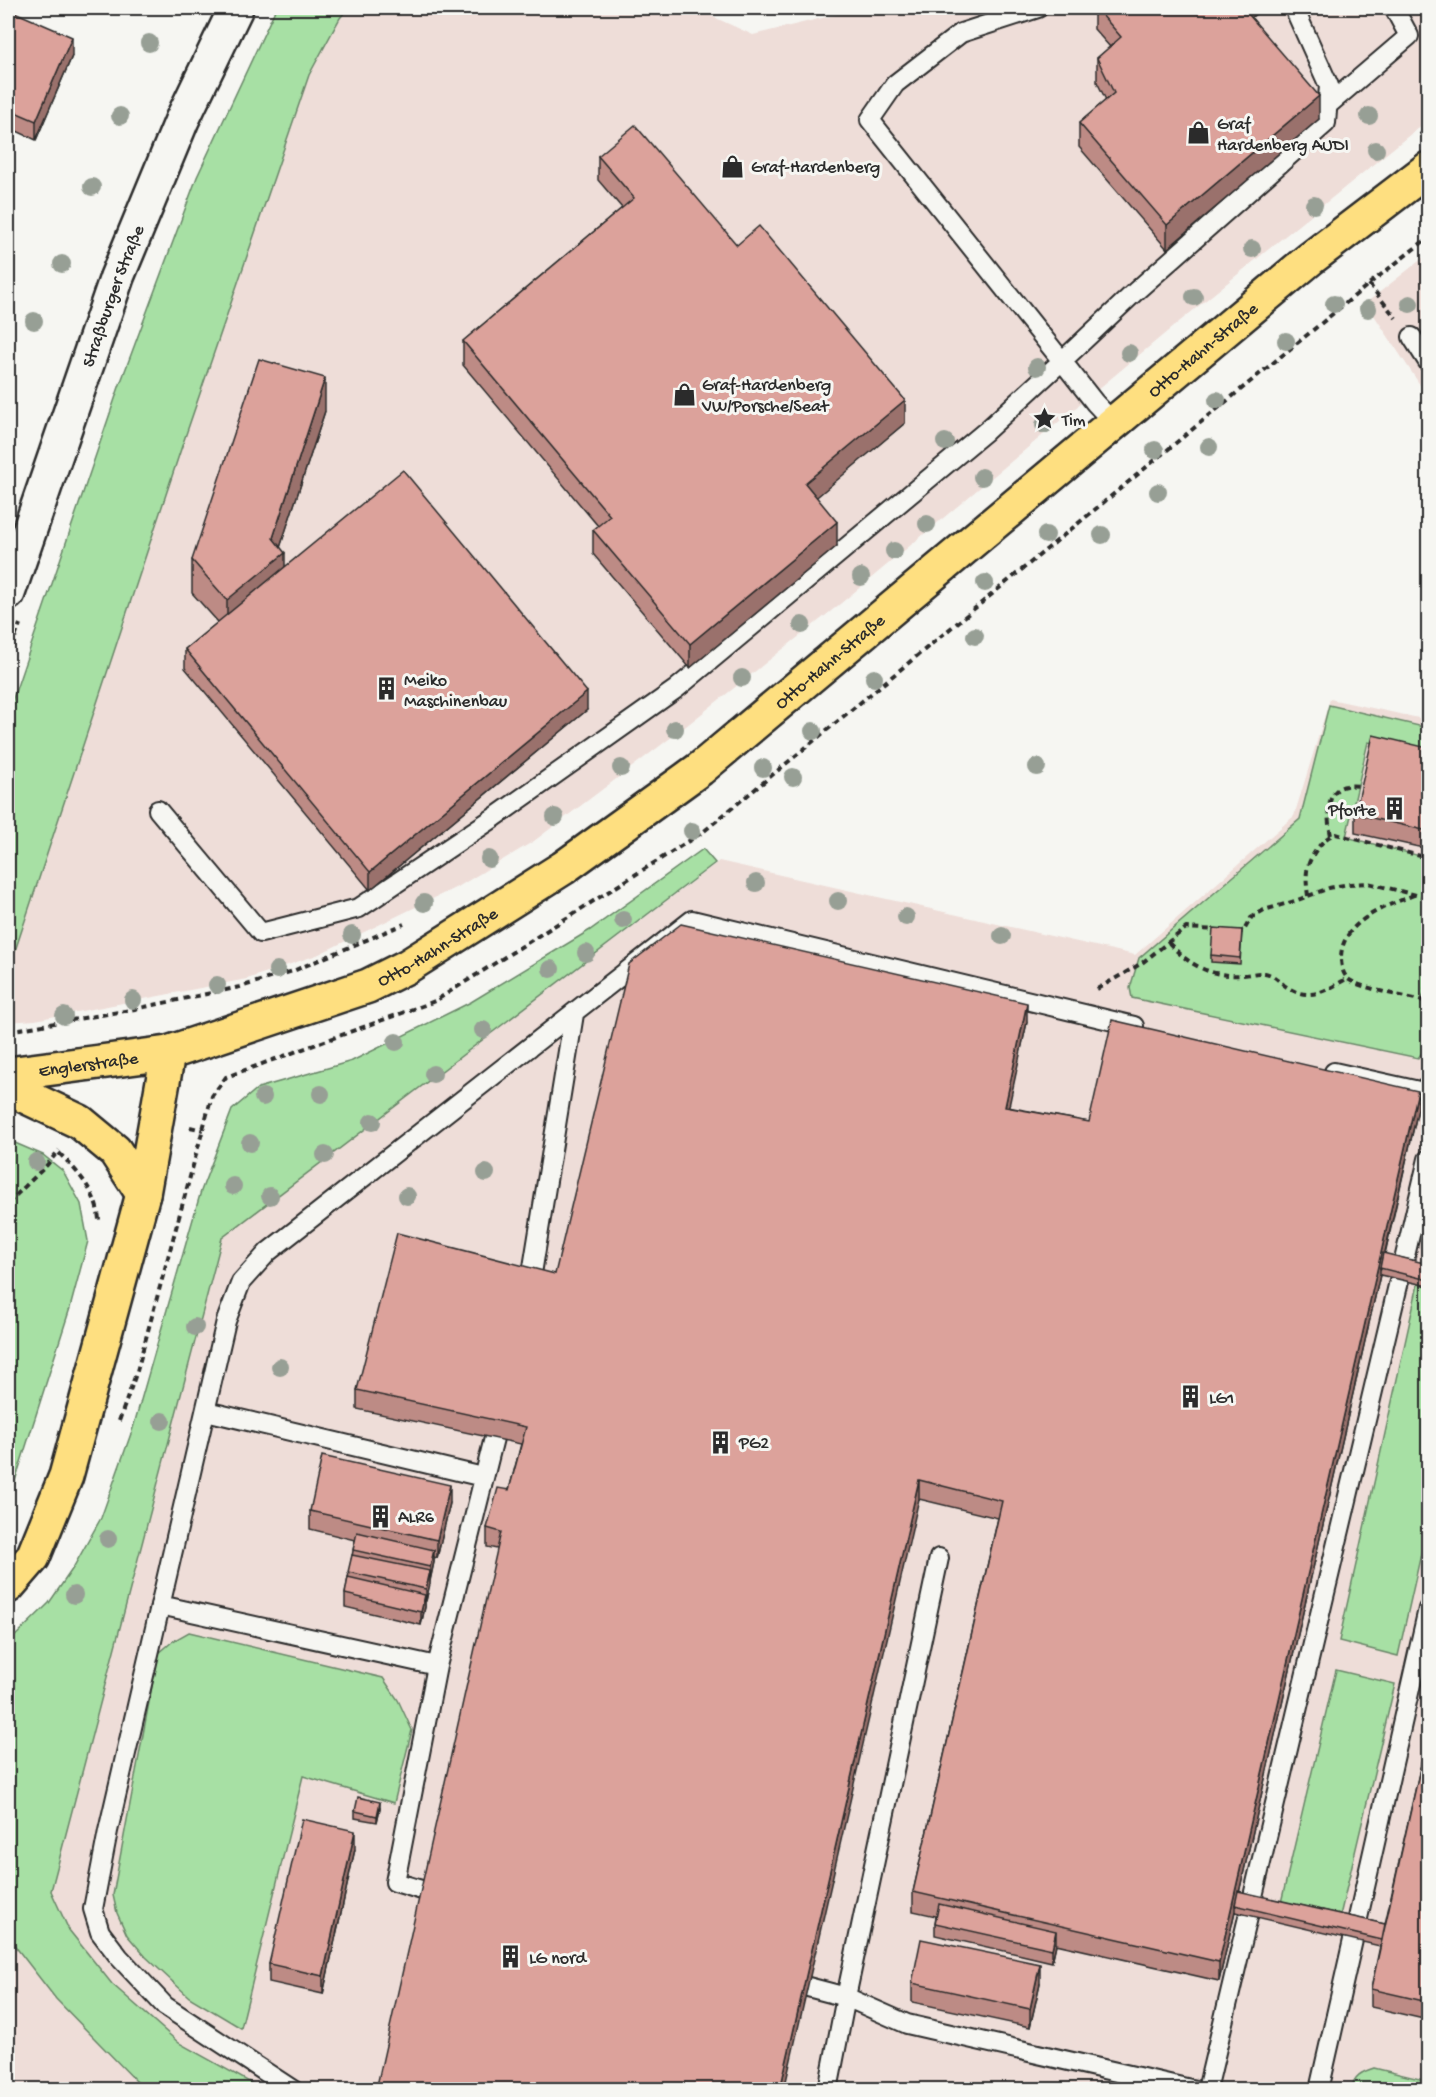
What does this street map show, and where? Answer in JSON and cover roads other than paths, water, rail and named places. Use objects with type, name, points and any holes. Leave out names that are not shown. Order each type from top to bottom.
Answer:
[{"type":"main road","name":"Straßburger Straße","points":[[8,593],[117,277],[182,120],[236,8]]},
{"type":"main road","name":"Otto-Hahn-Straße","points":[[168,1053],[368,986],[408,966],[563,868],[700,770],[1310,259],[1428,169]]},
{"type":"main road","name":"Englerstraße","points":[[8,1074],[168,1053]]},
{"type":"main road","points":[[8,1586],[33,1557],[66,1476],[143,1194],[168,1053]]},
{"type":"main road","points":[[8,1088],[80,1122],[115,1151],[143,1194]]},
{"type":"lane","points":[[1038,8],[961,33],[894,84],[870,120],[1095,403],[1114,423]]},
{"type":"lane","points":[[158,810],[261,933],[359,908],[495,817],[676,689],[986,431],[1135,291],[1326,123],[1329,86],[1294,8]]},
{"type":"lane","points":[[1327,106],[1409,36],[1394,8]]},
{"type":"lane","points":[[1412,337],[1428,362]]},
{"type":"lane","points":[[294,2090],[165,2006],[100,1932],[93,1909],[108,1831],[160,1605],[230,1311],[241,1282],[268,1252],[692,920],[1060,1010],[1152,1030]]},
{"type":"lane","points":[[530,1286],[574,1014]]},
{"type":"lane","points":[[1313,1067],[1428,1093]]},
{"type":"lane","points":[[1207,2090],[1428,1159]]},
{"type":"lane","points":[[206,1411],[483,1477]]},
{"type":"lane","points":[[426,1891],[395,1882],[436,1666],[494,1438]]},
{"type":"lane","points":[[828,2090],[939,1558]]},
{"type":"lane","points":[[160,1605],[436,1666]]},
{"type":"lane","points":[[1319,2090],[1428,1609]]},
{"type":"lane","points":[[808,1987],[846,1996],[907,2024],[1195,2090]]},
{"type":"place","name":"Graf Hardenberg AUDI","points":[[1199,133]]},
{"type":"place","name":"Graf-Hardenberg","points":[[733,166]]},
{"type":"place","name":"Graf-Hardenberg VW/Porsche/Seat","points":[[684,394]]},
{"type":"place","name":"Tim","points":[[1044,419]]},
{"type":"place","name":"Meiko Maschinenbau","points":[[386,689]]},
{"type":"place","name":"Pforte","points":[[1394,809]]},
{"type":"place","name":"LG1","points":[[1191,1397]]},
{"type":"place","name":"PG2","points":[[721,1442]]},
{"type":"place","name":"ALR6","points":[[380,1516]]},
{"type":"place","name":"LG nord","points":[[511,1957]]}]
